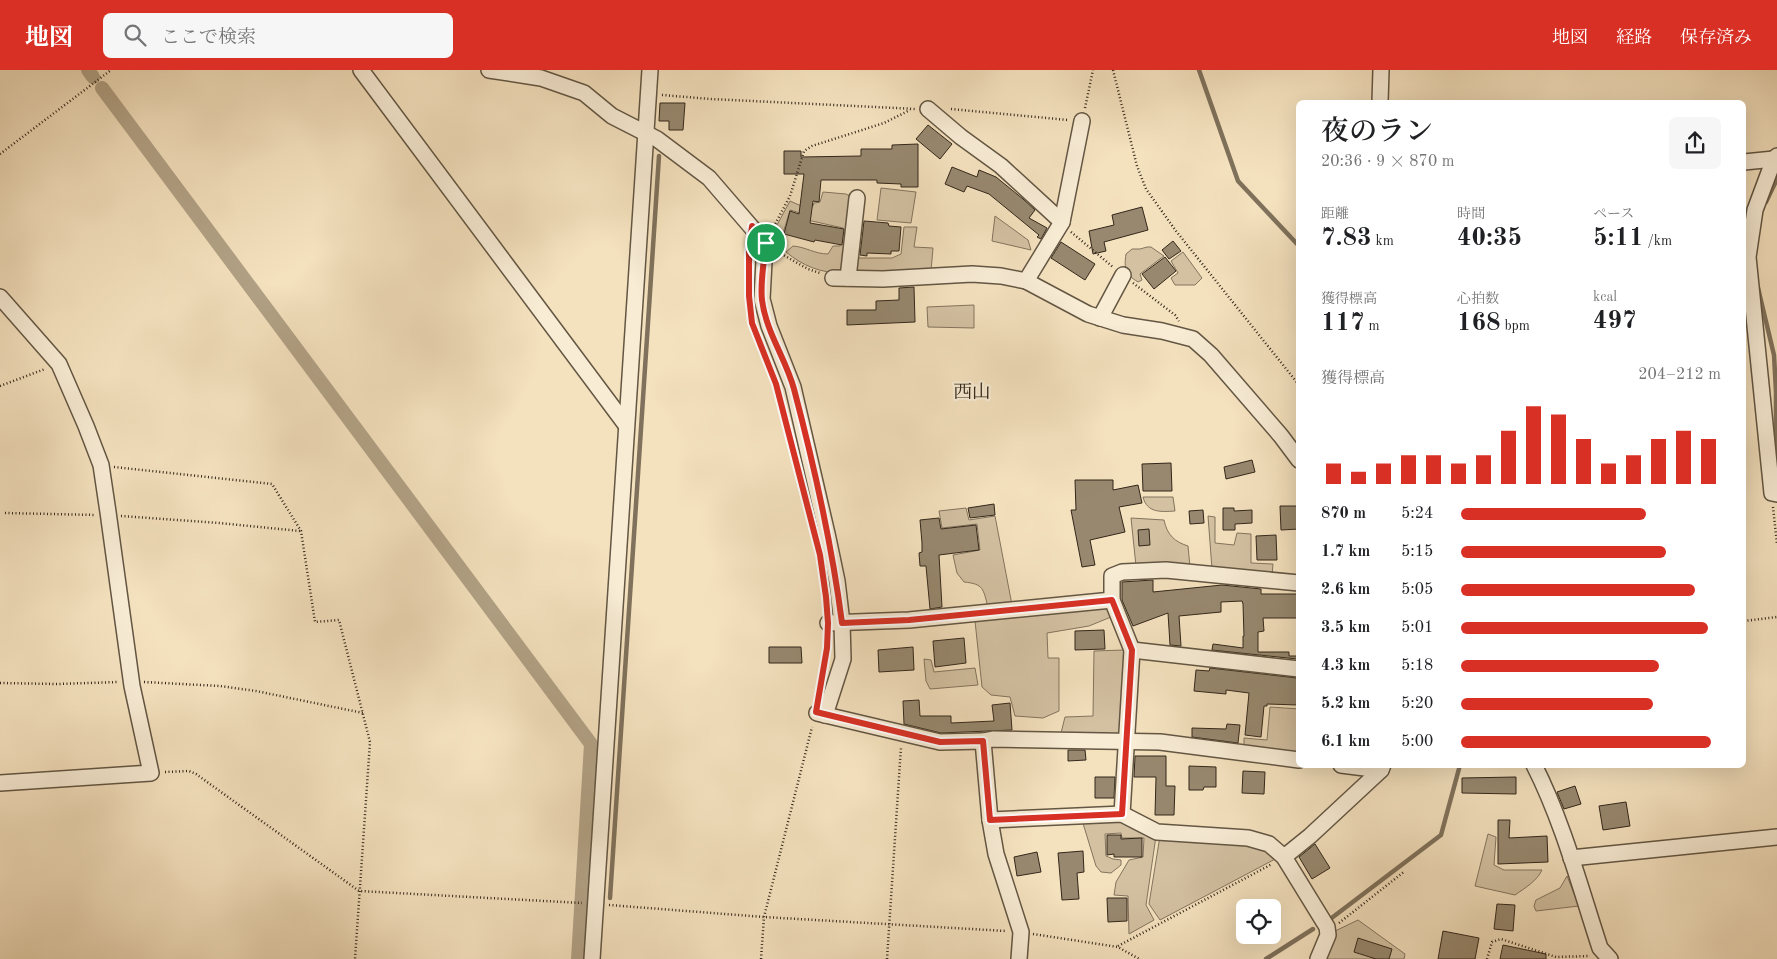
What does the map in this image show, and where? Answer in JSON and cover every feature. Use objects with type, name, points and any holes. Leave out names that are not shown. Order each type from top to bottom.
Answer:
[{"type":"street","points":[[361,70],[626,425]]},
{"type":"street","points":[[489,70],[541,78],[584,93],[612,116],[657,139],[709,178],[766,243],[762,299],[769,326],[793,387],[837,581],[835,623],[843,659],[820,714],[940,742],[983,741],[993,738],[1160,742],[1296,760]]},
{"type":"street","points":[[592,959],[650,70]]},
{"type":"street","points":[[1380,100],[1381,70]]},
{"type":"street","points":[[928,109],[961,137],[1001,166],[1062,222]]},
{"type":"street","points":[[1026,282],[1062,222],[1082,121]]},
{"type":"street","points":[[1746,162],[1776,158],[1755,210],[1748,257],[1775,493]]},
{"type":"street","points":[[858,198],[840,278],[972,274],[1001,276],[1026,282],[1088,314],[1100,318],[1123,325],[1162,331],[1192,339],[1211,355],[1296,456]]},
{"type":"street","points":[[1100,318],[1123,275]]},
{"type":"street","points":[[0,297],[59,364],[86,426],[100,465],[109,515],[131,681],[151,773],[0,783]]},
{"type":"street","points":[[1122,814],[1132,650],[1112,600],[1112,576],[1122,572],[1166,570],[1296,583]]},
{"type":"street","points":[[835,623],[909,620],[1112,600]]},
{"type":"street","points":[[1132,650],[1296,669]]},
{"type":"street","points":[[983,741],[990,820],[996,854],[1021,932],[1019,959]]},
{"type":"street","points":[[1284,857],[1310,836],[1381,768]]},
{"type":"street","points":[[1536,768],[1545,787],[1571,858],[1600,948],[1608,957]]},
{"type":"street","points":[[990,820],[1122,814],[1157,832],[1248,838],[1269,844],[1284,857],[1328,931],[1325,946],[1318,959]]},
{"type":"street","points":[[1571,858],[1777,837]]},
{"type":"path","points":[[0,154],[111,70]]},
{"type":"path","points":[[649,94],[911,109],[942,108],[1082,121],[1093,70]]},
{"type":"path","points":[[1112,70],[1137,166],[1146,189],[1176,231],[1296,381]]},
{"type":"path","points":[[840,278],[800,265],[766,243],[790,196],[804,151],[812,146],[884,123],[911,109]]},
{"type":"path","points":[[0,386],[59,364]]},
{"type":"path","points":[[100,465],[272,484],[301,531],[315,622],[339,620],[370,742],[355,959]]},
{"type":"path","points":[[1775,493],[1777,544]]},
{"type":"path","points":[[5,513],[79,516],[109,515],[219,522],[301,531]]},
{"type":"path","points":[[1746,621],[1777,617]]},
{"type":"path","points":[[820,683],[827,648],[835,623]]},
{"type":"path","points":[[0,683],[57,684],[131,681],[220,686],[363,713]]},
{"type":"path","points":[[761,959],[764,917],[820,714]]},
{"type":"path","points":[[886,959],[902,733]]},
{"type":"path","points":[[151,773],[189,771],[196,774],[359,891],[576,903]]},
{"type":"path","points":[[1118,946],[1284,857]]},
{"type":"path","points":[[1328,931],[1405,871]]},
{"type":"path","points":[[595,904],[764,917],[1021,932],[1118,946],[1139,959]]},
{"type":"path","points":[[1487,959],[1492,942],[1501,939],[1556,957],[1608,957]]},
{"type":"shaded area","points":[[881,188],[916,192],[911,223],[877,220]]},
{"type":"shaded area","points":[[823,192],[846,194],[852,197],[842,273],[812,268],[786,252],[793,246],[828,254],[833,246],[840,246],[843,228],[803,219],[804,214],[790,210],[781,240],[771,236],[790,201],[799,205],[813,206],[814,203],[820,202]]},
{"type":"shaded area","points":[[995,216],[1028,240],[1031,250],[992,241]]},
{"type":"shaded area","points":[[904,227],[917,227],[914,247],[933,248],[931,271],[851,274],[853,258],[892,258],[901,254]]},
{"type":"shaded area","points":[[1151,247],[1164,256],[1140,274],[1142,280],[1138,282],[1126,271],[1126,254],[1132,249]]},
{"type":"shaded area","points":[[1183,252],[1202,278],[1195,285],[1175,285],[1171,278],[1178,273],[1171,261]]},
{"type":"shaded area","points":[[974,305],[974,328],[928,327],[927,307]]},
{"type":"shaded area","points":[[1143,497],[1173,497],[1175,511],[1151,509]]},
{"type":"shaded area","points":[[966,508],[969,520],[995,516],[1012,605],[988,607],[982,588],[975,584],[964,582],[957,573],[953,555],[980,550],[977,524],[942,528],[939,511]]},
{"type":"shaded area","points":[[1208,516],[1215,517],[1215,543],[1234,545],[1237,533],[1251,534],[1251,563],[1273,564],[1272,576],[1212,569]]},
{"type":"shaded area","points":[[1131,518],[1164,520],[1167,530],[1172,537],[1188,546],[1190,567],[1136,566]]},
{"type":"shaded area","points":[[1107,604],[1111,617],[1089,626],[1047,633],[1048,658],[1059,658],[1059,711],[1043,718],[1015,716],[1010,697],[991,695],[982,687],[975,621]]},
{"type":"shaded area","points":[[1124,650],[1121,738],[1060,737],[1065,717],[1093,716],[1094,651]]},
{"type":"shaded area","points":[[924,659],[931,660],[934,672],[975,668],[978,685],[930,689],[926,681]]},
{"type":"shaded area","points":[[1270,707],[1296,709],[1296,755],[1244,747],[1244,738],[1267,740]]},
{"type":"shaded area","points":[[1119,817],[1156,836],[1146,905],[1154,920],[1129,934],[1128,896],[1114,895],[1116,882],[1129,860],[1143,857],[1144,838],[1122,838],[1121,833],[1105,834],[1106,856],[1121,860],[1121,865],[1111,873],[1101,872],[1096,866],[1082,820]]},
{"type":"shaded area","points":[[1488,834],[1496,837],[1494,865],[1504,870],[1542,870],[1534,881],[1515,895],[1475,886]]},
{"type":"shaded area","points":[[1160,836],[1247,841],[1279,857],[1160,920],[1149,904]]},
{"type":"shaded area","points":[[1567,876],[1579,906],[1536,911],[1534,906],[1536,900],[1560,888]]},
{"type":"shaded area","points":[[1358,920],[1405,954],[1404,959],[1324,959],[1331,933]]},
{"type":"building","points":[[660,103],[685,103],[683,130],[669,130],[669,121],[659,121]]},
{"type":"building","points":[[928,125],[952,144],[940,159],[916,139]]},
{"type":"building","points":[[918,144],[918,187],[901,187],[901,184],[877,183],[877,180],[821,180],[819,202],[813,201],[810,223],[844,229],[842,245],[815,240],[814,242],[784,234],[790,211],[799,214],[804,174],[784,174],[784,151],[801,151],[801,157],[861,156],[861,149],[892,149],[892,145]]},
{"type":"building","points":[[952,167],[977,177],[979,170],[996,177],[1035,210],[1029,218],[1047,228],[1041,239],[1037,237],[1039,235],[989,194],[967,186],[964,192],[945,184]]},
{"type":"building","points":[[1142,207],[1148,230],[1104,242],[1106,251],[1093,254],[1089,231],[1114,225],[1112,215]]},
{"type":"building","points":[[864,221],[888,223],[889,226],[901,227],[899,251],[891,251],[891,254],[867,253],[867,256],[860,255]]},
{"type":"building","points":[[1173,241],[1181,251],[1169,259],[1162,250]]},
{"type":"building","points":[[1061,242],[1095,264],[1085,280],[1051,258]]},
{"type":"building","points":[[1165,257],[1176,271],[1154,289],[1142,274]]},
{"type":"building","points":[[914,287],[915,322],[847,325],[847,310],[876,310],[876,301],[899,300],[899,288]]},
{"type":"building","points":[[1252,460],[1255,472],[1226,479],[1224,467]]},
{"type":"building","points":[[1171,463],[1172,491],[1143,491],[1142,464]]},
{"type":"building","points":[[1075,480],[1113,480],[1113,490],[1138,485],[1142,503],[1119,507],[1125,532],[1090,540],[1095,565],[1082,567],[1071,510],[1076,510]]},
{"type":"building","points":[[994,504],[995,515],[970,518],[968,508]]},
{"type":"building","points":[[1280,506],[1296,506],[1296,529],[1281,530]]},
{"type":"building","points":[[1223,508],[1234,508],[1234,511],[1252,510],[1252,523],[1235,524],[1235,530],[1223,530]]},
{"type":"building","points":[[1203,510],[1204,523],[1190,524],[1189,511]]},
{"type":"building","points":[[939,518],[941,529],[976,525],[979,550],[939,555],[942,607],[930,609],[926,566],[920,566],[919,553],[922,552],[922,543],[920,520]]},
{"type":"building","points":[[1149,529],[1150,545],[1139,546],[1138,530]]},
{"type":"building","points":[[1276,535],[1277,560],[1257,560],[1256,536]]},
{"type":"building","points":[[1153,580],[1153,592],[1222,585],[1261,589],[1261,594],[1296,594],[1296,618],[1263,618],[1264,631],[1258,632],[1258,652],[1289,652],[1289,656],[1296,656],[1296,659],[1212,650],[1213,644],[1243,648],[1242,601],[1221,602],[1221,612],[1179,616],[1181,646],[1170,645],[1168,613],[1133,626],[1122,600],[1122,582]]},
{"type":"building","points":[[1104,630],[1105,649],[1075,650],[1075,631]]},
{"type":"building","points":[[964,638],[966,663],[935,667],[933,641]]},
{"type":"building","points":[[769,647],[801,647],[802,663],[769,663]]},
{"type":"building","points":[[913,647],[914,670],[879,672],[878,650]]},
{"type":"building","points":[[1210,668],[1296,678],[1296,705],[1267,704],[1267,706],[1264,706],[1261,737],[1245,735],[1249,693],[1226,690],[1226,694],[1194,691],[1196,670],[1209,671]]},
{"type":"building","points":[[919,700],[920,716],[951,716],[951,723],[994,721],[992,705],[1010,703],[1012,730],[941,733],[904,724],[903,701]]},
{"type":"building","points":[[1227,724],[1240,725],[1238,743],[1192,737],[1192,728],[1226,729]]},
{"type":"building","points":[[1068,750],[1085,750],[1086,760],[1068,761]]},
{"type":"building","points":[[1135,756],[1166,756],[1166,786],[1175,786],[1174,815],[1155,815],[1156,777],[1134,777]]},
{"type":"building","points":[[1189,766],[1216,767],[1216,787],[1204,787],[1203,790],[1189,790]]},
{"type":"building","points":[[1243,771],[1265,772],[1264,794],[1242,793]]},
{"type":"building","points":[[1095,777],[1115,777],[1114,798],[1095,798]]},
{"type":"building","points":[[1516,777],[1516,794],[1462,793],[1462,778]]},
{"type":"building","points":[[1575,786],[1581,804],[1564,809],[1557,792]]},
{"type":"building","points":[[1626,802],[1630,826],[1603,830],[1599,806]]},
{"type":"building","points":[[1498,820],[1510,820],[1509,838],[1547,836],[1548,862],[1498,864]]},
{"type":"building","points":[[1107,835],[1121,835],[1121,839],[1142,838],[1142,857],[1114,857],[1114,854],[1107,855]]},
{"type":"building","points":[[1315,844],[1330,868],[1312,879],[1299,857]]},
{"type":"building","points":[[1083,851],[1084,872],[1077,873],[1079,899],[1062,900],[1058,853]]},
{"type":"building","points":[[1037,852],[1041,872],[1017,876],[1014,857]]},
{"type":"building","points":[[1107,898],[1127,898],[1127,921],[1108,922]]},
{"type":"building","points":[[1497,904],[1515,905],[1513,931],[1494,929]]},
{"type":"building","points":[[1443,931],[1479,938],[1475,959],[1438,959]]},
{"type":"building","points":[[1358,938],[1392,949],[1389,959],[1376,959],[1354,952]]},
{"type":"building","points":[[1503,945],[1546,954],[1546,959],[1500,959]]},
{"type":"waterway","points":[[88,70],[93,77]]},
{"type":"waterway","points":[[1199,70],[1238,181],[1296,243]]},
{"type":"waterway","points":[[102,88],[591,744],[578,959]]},
{"type":"waterway","points":[[610,898],[659,156]]},
{"type":"waterway","points":[[1766,202],[1777,179]]},
{"type":"waterway","points":[[1758,288],[1774,355],[1776,461]]},
{"type":"waterway","points":[[1329,920],[1441,835],[1459,768]]},
{"type":"waterway","points":[[1266,959],[1313,929]]},
{"type":"district","name":"西山","points":[[972,393]]},
{"type":"route","points":[[752,226],[766,243],[762,299],[769,326],[793,387],[837,581],[842,623],[909,620],[1112,600],[1132,650],[1122,814],[990,820],[983,741],[940,742],[816,712],[827,648],[828,623],[820,555],[776,384],[752,323],[749,296],[749,251],[752,226]]}]
